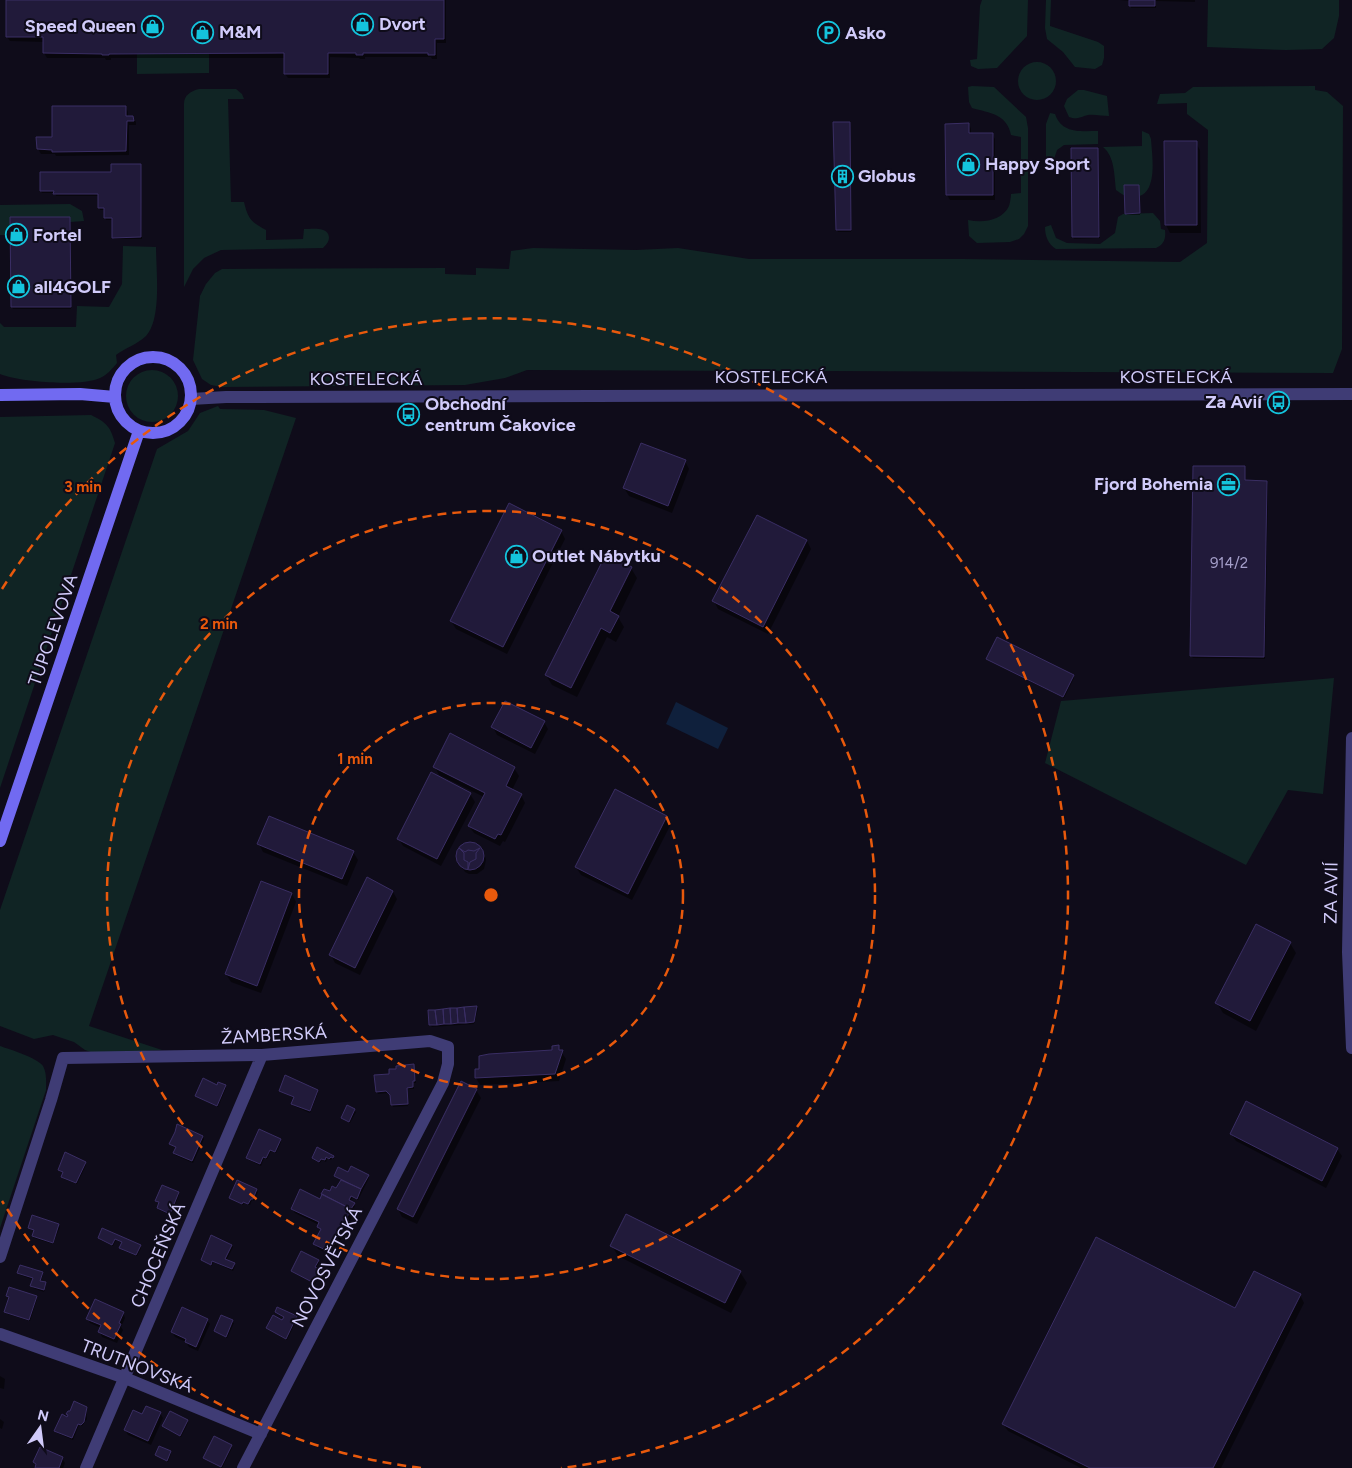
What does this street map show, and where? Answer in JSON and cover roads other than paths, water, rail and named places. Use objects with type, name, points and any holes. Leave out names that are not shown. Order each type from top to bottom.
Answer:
[{"type":"main road","points":[[157,357],[181,369],[187,377],[191,399],[184,417],[169,430],[155,433],[139,431],[128,424],[116,404],[116,384],[127,368],[139,360],[157,357]]},
{"type":"main road","points":[[0,395],[80,394],[115,397]]},
{"type":"main road","name":"TUPOLEVOVA","points":[[0,841],[139,431]]},
{"type":"street","name":"KOSTELECKÁ","points":[[191,399],[246,396],[1352,394]]},
{"type":"street","name":"ZA AVIÍ","points":[[1352,738],[1350,953],[1352,1040]]},
{"type":"street","name":"ŽAMBERSKÁ","points":[[0,1257],[63,1058],[262,1056],[430,1041],[448,1047],[448,1064],[443,1083]]},
{"type":"street","name":"CHOCEŇSKÁ","points":[[86,1468],[262,1056]]},
{"type":"street","name":"NOVOSVĚTSKÁ","points":[[244,1468],[443,1083]]},
{"type":"street","name":"TRUTNOVSKÁ","points":[[0,1334],[125,1378],[260,1434]]},
{"type":"water","points":[[676,702],[728,728],[718,749],[666,724]]},
{"type":"place","name":"Dvort","points":[[363,24]]},
{"type":"place","name":"Speed Queen","points":[[152,26]]},
{"type":"place","name":"M&M","points":[[203,32]]},
{"type":"place","name":"Asko","points":[[829,33]]},
{"type":"place","name":"Happy Sport","points":[[969,164]]},
{"type":"place","name":"Globus","points":[[842,176]]},
{"type":"place","name":"Fortel","points":[[17,235]]},
{"type":"place","name":"all4GOLF","points":[[18,287]]},
{"type":"place","name":"Za Avií","points":[[1278,402]]},
{"type":"place","name":"Obchodní centrum Čakovice","points":[[409,414]]},
{"type":"place","name":"Fjord Bohemia","points":[[1229,484]]},
{"type":"place","name":"Outlet Nábytku","points":[[516,556]]}]
